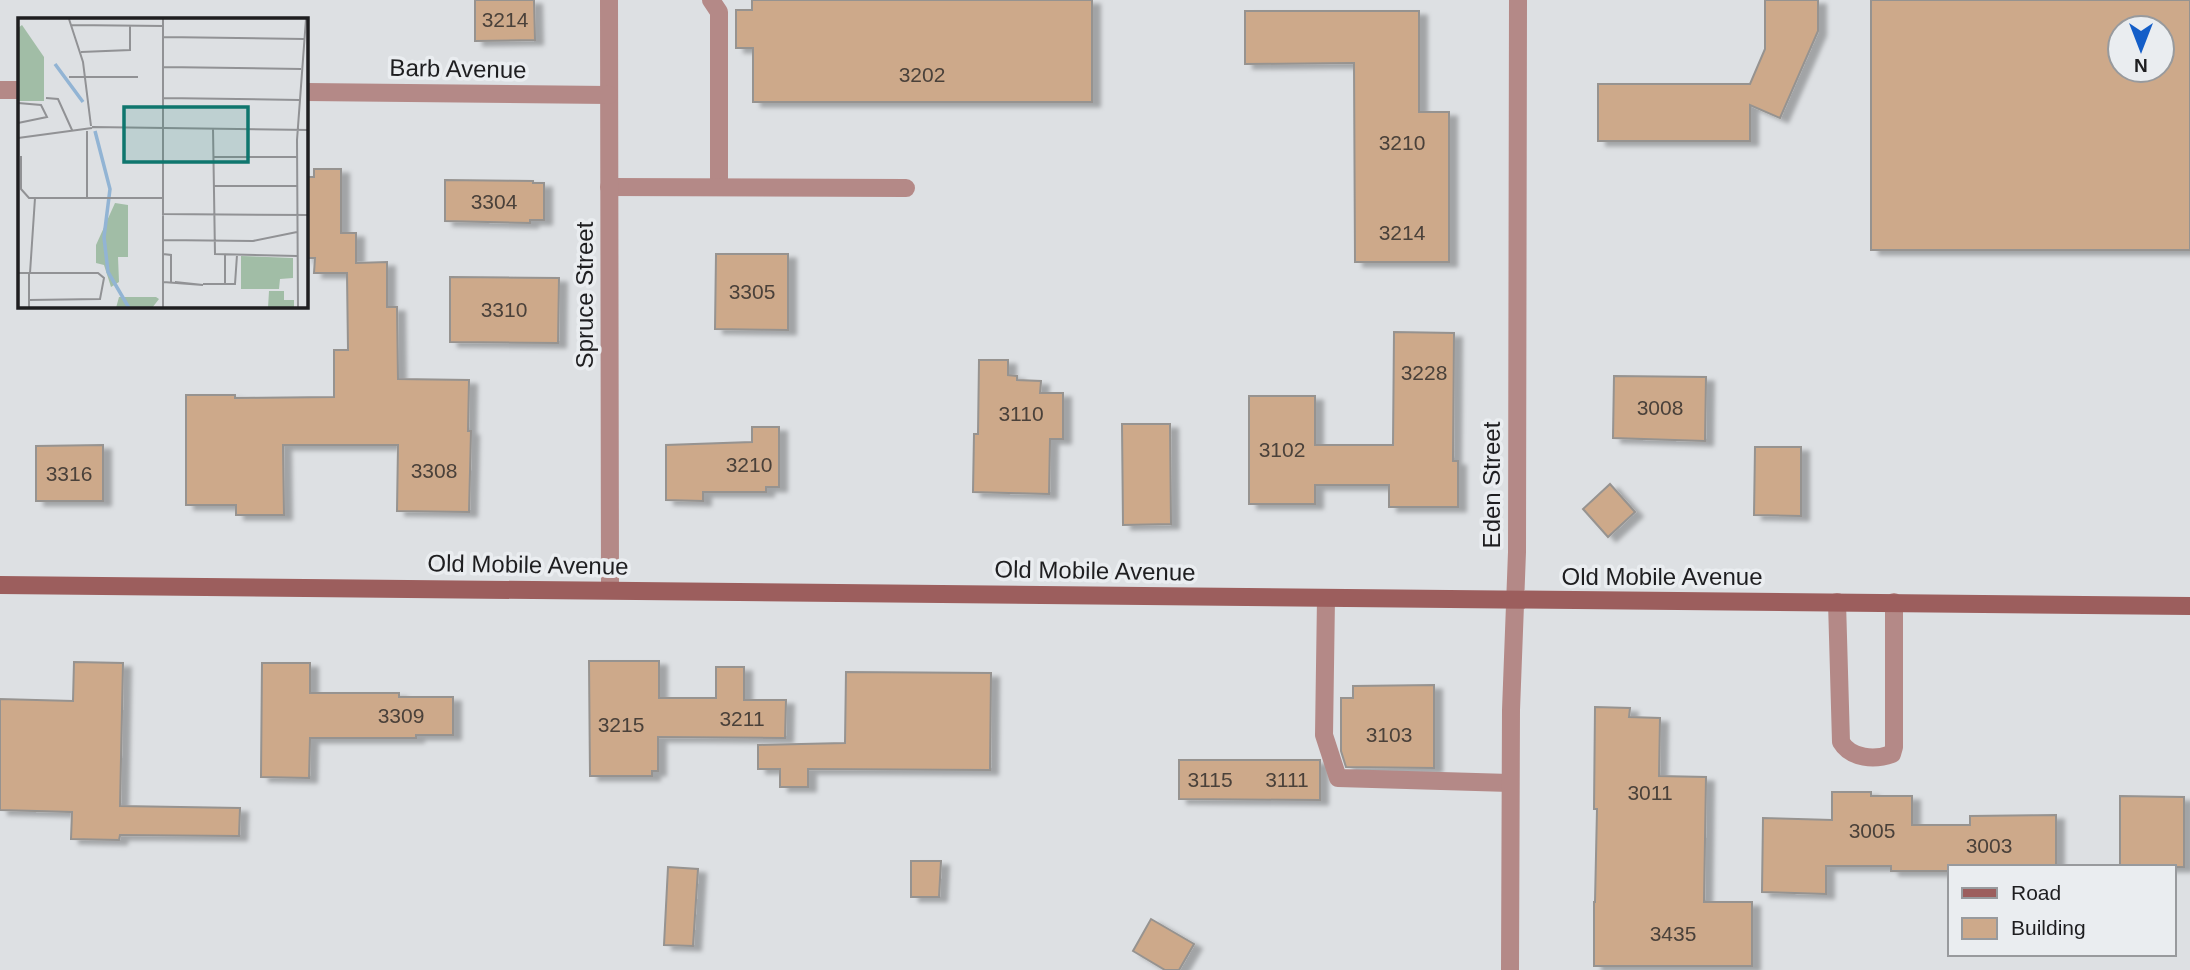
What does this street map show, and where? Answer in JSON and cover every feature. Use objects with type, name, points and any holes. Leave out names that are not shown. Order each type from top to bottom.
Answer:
[{"type":"main road","name":"Old Mobile Avenue","points":[[0,585],[2190,606]]},
{"type":"street","name":"Spruce Street","points":[[608,0],[610,590]]},
{"type":"street","points":[[711,0],[719,12],[719,187]]},
{"type":"street","name":"Eden Street","points":[[1510,970],[1510,783],[1517,538],[1518,0]]},
{"type":"street","points":[[0,90],[18,90]]},
{"type":"street","name":"Barb Avenue","points":[[308,92],[609,95]]},
{"type":"street","points":[[610,187],[906,188]]},
{"type":"street","points":[[1325,598],[1324,735],[1338,778],[1510,783]]},
{"type":"street","points":[[1837,602],[1841,742],[1851,754],[1882,756],[1892,754],[1894,747],[1894,602]]},
{"type":"building","points":[[475,0],[534,0],[535,40],[475,41]]},
{"type":"building","points":[[752,0],[1092,0],[1092,102],[753,102],[753,48],[736,48],[736,10],[752,10]]},
{"type":"building","points":[[1765,0],[1818,0],[1818,31],[1780,118],[1750,105],[1750,141],[1598,141],[1598,84],[1750,84],[1765,49]]},
{"type":"building","points":[[1871,0],[2190,0],[2190,250],[1871,250]]},
{"type":"building","points":[[1245,11],[1419,11],[1419,112],[1449,112],[1449,262],[1355,262],[1354,63],[1245,64]]},
{"type":"building","points":[[314,169],[341,169],[341,233],[356,233],[356,263],[387,262],[387,307],[397,307],[398,379],[469,380],[469,512],[397,511],[398,445],[283,445],[284,515],[236,515],[236,505],[186,505],[186,395],[235,395],[235,398],[334,397],[334,350],[348,350],[347,273],[314,273],[315,258],[308,258],[308,177],[314,177]]},
{"type":"building","points":[[445,180],[544,183],[544,220],[530,220],[530,223],[445,221]]},
{"type":"building","points":[[716,254],[788,254],[788,330],[715,329]]},
{"type":"building","points":[[450,277],[559,278],[558,343],[450,342]]},
{"type":"building","points":[[1394,332],[1454,333],[1453,461],[1458,461],[1458,507],[1389,507],[1389,485],[1315,485],[1315,504],[1249,504],[1249,396],[1315,396],[1315,445],[1393,445]]},
{"type":"building","points":[[979,360],[1008,360],[1008,375],[1017,376],[1017,380],[1041,381],[1040,393],[1063,393],[1063,439],[1050,439],[1049,494],[973,492],[974,434],[978,434]]},
{"type":"building","points":[[1614,376],[1706,377],[1705,441],[1613,438]]},
{"type":"building","points":[[1122,424],[1170,424],[1171,524],[1123,525]]},
{"type":"building","points":[[752,427],[779,427],[779,487],[766,487],[766,492],[703,492],[703,501],[666,500],[666,445],[752,442]]},
{"type":"building","points":[[103,445],[103,501],[36,501],[36,446]]},
{"type":"building","points":[[1755,447],[1801,447],[1801,516],[1754,515]]},
{"type":"building","points":[[1610,484],[1635,512],[1608,537],[1583,509]]},
{"type":"building","points":[[589,661],[659,661],[659,698],[716,698],[716,667],[744,667],[744,700],[786,700],[785,738],[658,737],[658,771],[652,771],[652,776],[590,776]]},
{"type":"building","points":[[74,662],[123,663],[120,806],[240,808],[239,836],[120,835],[119,840],[71,839],[72,812],[0,810],[0,699],[73,701]]},
{"type":"building","points":[[262,663],[310,663],[310,693],[399,693],[399,697],[453,697],[453,735],[416,735],[416,738],[310,738],[309,778],[261,777]]},
{"type":"building","points":[[846,672],[991,673],[990,770],[808,769],[808,787],[780,787],[780,769],[758,769],[758,745],[845,743]]},
{"type":"building","points":[[1434,685],[1434,768],[1346,767],[1341,751],[1341,698],[1353,698],[1353,686]]},
{"type":"building","points":[[1595,707],[1630,708],[1629,717],[1660,718],[1659,776],[1706,777],[1704,902],[1752,902],[1752,966],[1594,966],[1597,809],[1594,809]]},
{"type":"building","points":[[1179,760],[1320,760],[1320,800],[1179,799]]},
{"type":"building","points":[[1832,792],[1912,796],[1912,825],[1970,825],[1970,816],[2056,815],[2056,865],[1948,865],[1948,871],[1891,871],[1891,866],[1826,866],[1826,894],[1762,892],[1763,818],[1832,820]]},
{"type":"building","points":[[2120,796],[2184,797],[2184,867],[2120,865]]},
{"type":"building","points":[[911,861],[941,861],[939,897],[911,897]]},
{"type":"building","points":[[668,867],[698,869],[693,946],[664,945]]},
{"type":"building","points":[[1151,919],[1194,944],[1179,970],[1165,970],[1133,951]]}]
